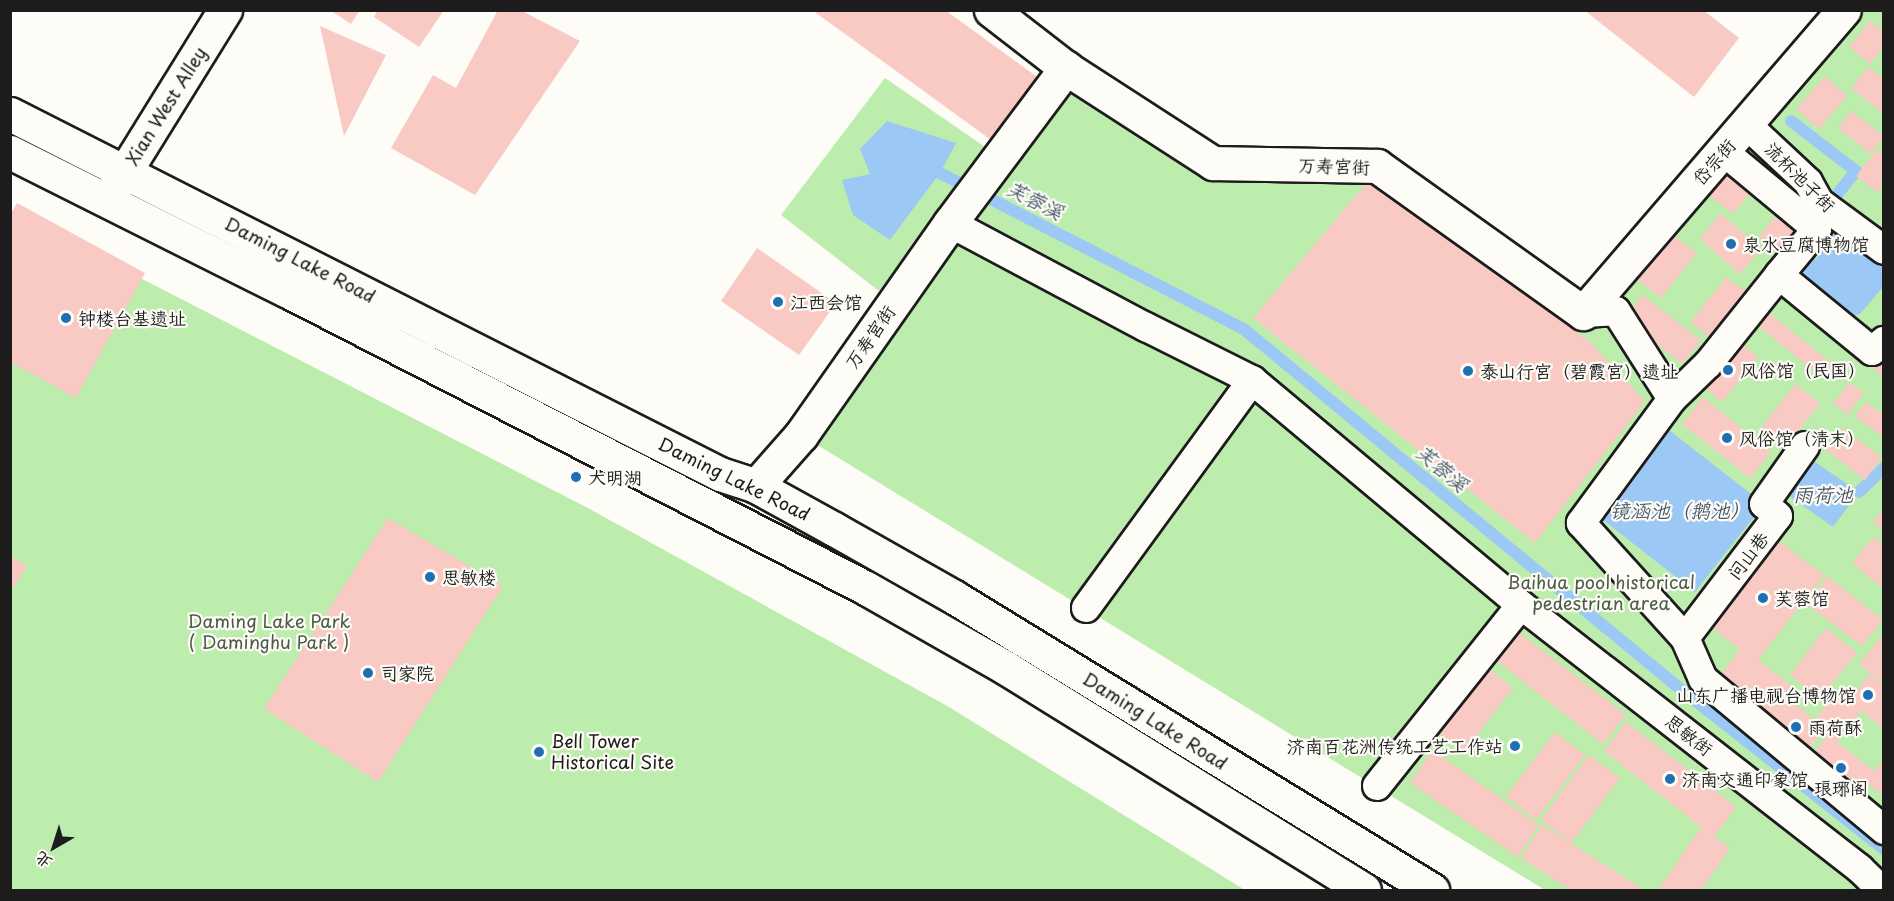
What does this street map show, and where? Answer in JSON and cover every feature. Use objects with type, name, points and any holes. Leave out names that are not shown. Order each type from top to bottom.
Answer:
[{"type":"main road","name":"Xian West Alley","points":[[106,201],[225,10]]},
{"type":"main road","name":"万寿宫街","points":[[991,10],[1066,68],[1214,163],[1377,166],[1582,313]]},
{"type":"main road","name":"岱宗街","points":[[1582,313],[1844,10]]},
{"type":"main road","name":"万寿宫街","points":[[756,486],[801,435],[953,218],[1066,68]]},
{"type":"main road","name":"Daming Lake Road","points":[[10,114],[720,474],[756,486],[954,597],[1432,891]]},
{"type":"main road","name":"Daming Lake Road","points":[[10,152],[288,291],[866,588],[1006,668],[1364,891]]},
{"type":"street","name":"流杯池子街","points":[[1746,124],[1808,182],[1820,209],[1884,250]]},
{"type":"street","points":[[1723,151],[1820,209],[1817,229],[1708,364],[1672,399],[1581,523],[1684,638],[1703,679],[1884,830]]},
{"type":"street","name":"思敏街","points":[[953,218],[1146,327],[1252,380],[1521,605],[1860,869],[1882,891]]},
{"type":"street","points":[[1779,275],[1872,351],[1884,341]]},
{"type":"street","points":[[1582,313],[1616,311],[1672,399]]},
{"type":"street","points":[[1086,608],[1252,380]]},
{"type":"street","name":"问山巷","points":[[1684,638],[1778,516],[1764,504],[1805,446]]},
{"type":"street","points":[[1377,786],[1521,605]]},
{"type":"green space","name":"Baihua pool historical pedestrian area","points":[[1863,11],[1883,11],[1883,890],[1545,890],[801,435],[1066,68],[1213,163],[1377,166],[1583,313],[1746,124]]},
{"type":"green space","points":[[885,78],[988,149],[879,291],[781,215]]},
{"type":"green space","name":"Daming Lake Park ( Daminghu Park )","points":[[10,211],[586,507],[949,707],[1245,890],[11,890]]},
{"type":"water","points":[[887,121],[956,143],[940,173],[890,240],[853,215],[842,180],[870,174],[860,149]]},
{"type":"water","points":[[1835,230],[1883,256],[1883,287],[1860,314],[1850,316],[1792,272],[1807,253],[1816,260]]},
{"type":"water","name":"镜涵池（鹅池）","points":[[1665,427],[1764,504],[1695,592],[1597,515]]},
{"type":"water","name":"雨荷池","points":[[1809,458],[1859,492],[1833,527],[1785,493]]},
{"type":"building","points":[[330,10],[360,10],[351,24]]},
{"type":"building","points":[[378,10],[444,10],[419,47],[374,17]]},
{"type":"building","points":[[498,10],[520,10],[580,41],[475,195],[391,148],[433,75],[456,88]]},
{"type":"building","points":[[812,10],[945,10],[1040,79],[994,142]]},
{"type":"building","points":[[1584,10],[1703,10],[1739,38],[1694,97]]},
{"type":"building","points":[[1870,21],[1884,32],[1884,46],[1870,64],[1849,47]]},
{"type":"building","points":[[320,26],[386,55],[344,136]]},
{"type":"building","points":[[1868,67],[1884,79],[1884,114],[1851,88]]},
{"type":"building","points":[[1825,76],[1847,96],[1819,129],[1796,109]]},
{"type":"building","points":[[1851,111],[1884,136],[1871,154],[1838,128]]},
{"type":"building","points":[[1877,150],[1884,154],[1884,185],[1877,192],[1856,176]]},
{"type":"building","points":[[1729,164],[1757,185],[1733,214],[1707,194]]},
{"type":"building","name":"泰山行宫（碧霞宫）遗址","points":[[1369,180],[1589,341],[1645,401],[1535,543],[1253,318]]},
{"type":"building","name":"钟楼台基遗址","points":[[17,203],[145,273],[76,398],[10,362],[10,216]]},
{"type":"building","points":[[1782,208],[1806,230],[1784,257],[1759,237]]},
{"type":"building","name":"泉水豆腐博物馆","points":[[1720,214],[1762,248],[1740,274],[1700,239]]},
{"type":"building","points":[[1672,234],[1697,253],[1661,298],[1637,279]]},
{"type":"building","name":"江西会馆","points":[[757,248],[836,303],[799,355],[721,301]]},
{"type":"building","points":[[1726,277],[1752,296],[1715,342],[1691,322]]},
{"type":"building","points":[[1642,295],[1701,340],[1682,364],[1625,318]]},
{"type":"building","points":[[1767,311],[1836,367],[1824,379],[1757,325]]},
{"type":"building","name":"风俗馆（民国）","points":[[1738,341],[1758,357],[1722,402],[1698,383]]},
{"type":"building","points":[[1882,352],[1884,354],[1884,377],[1870,366]]},
{"type":"building","points":[[1849,383],[1864,393],[1847,415],[1833,403]]},
{"type":"building","points":[[1795,384],[1820,404],[1783,449],[1760,430]]},
{"type":"building","name":"风俗馆（清末）","points":[[1703,397],[1771,452],[1750,478],[1682,424]]},
{"type":"building","points":[[1866,402],[1884,415],[1884,438],[1855,416]]},
{"type":"building","points":[[1841,428],[1882,457],[1865,480],[1826,450]]},
{"type":"building","points":[[1884,508],[1884,530],[1873,523]]},
{"type":"building","name":"司家院","points":[[388,518],[503,586],[378,782],[264,709]]},
{"type":"building","points":[[1768,533],[1824,575],[1758,660],[1798,691],[1791,700],[1814,720],[1840,689],[1852,697],[1869,674],[1884,685],[1884,729],[1861,711],[1837,742],[1874,771],[1884,759],[1884,796],[1867,783],[1854,799],[1807,763],[1827,735],[1823,731],[1804,755],[1768,726],[1775,717],[1721,675],[1740,649],[1702,621]]},
{"type":"building","points":[[1873,537],[1884,545],[1884,589],[1852,563]]},
{"type":"building","points":[[10,556],[27,566],[10,593]]},
{"type":"building","points":[[1827,576],[1883,620],[1862,646],[1806,604]]},
{"type":"building","points":[[1826,628],[1857,653],[1820,698],[1790,675]]},
{"type":"building","points":[[1515,629],[1626,715],[1603,744],[1493,658]]},
{"type":"building","points":[[1884,633],[1884,684],[1859,664]]},
{"type":"building","points":[[1483,664],[1513,688],[1464,752],[1434,728]]},
{"type":"building","name":"济南交通印象馆","points":[[1626,722],[1736,807],[1714,837],[1730,848],[1701,890],[1658,890],[1701,827],[1604,751]]},
{"type":"building","points":[[1555,732],[1585,755],[1536,820],[1506,796]]},
{"type":"building","points":[[1432,750],[1539,825],[1518,857],[1410,783]]},
{"type":"building","points":[[1589,755],[1620,778],[1571,843],[1541,820]]},
{"type":"building","points":[[1542,825],[1644,890],[1571,890],[1521,858]]},
{"type":"waterway","points":[[1791,121],[1856,171],[1826,208]]},
{"type":"waterway","name":"芙蓉溪","points":[[940,173],[1245,330],[1673,683],[1884,849]]},
{"type":"waterway","points":[[1859,492],[1884,468]]},
{"type":"place","name":"泉水豆腐博物馆","points":[[1731,244]]},
{"type":"place","name":"江西会馆","points":[[778,302]]},
{"type":"place","name":"钟楼台基遗址","points":[[66,318]]},
{"type":"place","name":"风俗馆（民国）","points":[[1728,370]]},
{"type":"place","name":"泰山行宫（碧霞宫）遗址","points":[[1468,371]]},
{"type":"place","name":"风俗馆（清末）","points":[[1727,438]]},
{"type":"place","name":"大明湖","points":[[576,477]]},
{"type":"place","name":"思敏楼","points":[[430,577]]},
{"type":"place","name":"芙蓉馆","points":[[1763,598]]},
{"type":"place","name":"司家院","points":[[368,673]]},
{"type":"place","name":"山东广播电视台博物馆","points":[[1868,695]]},
{"type":"place","name":"雨荷酥","points":[[1796,727]]},
{"type":"place","name":"济南百花洲传统工艺工作站","points":[[1515,746]]},
{"type":"place","name":"Bell Tower Historical Site","points":[[539,752]]},
{"type":"place","name":"琅琊阁","points":[[1841,768]]},
{"type":"place","name":"济南交通印象馆","points":[[1670,779]]}]
